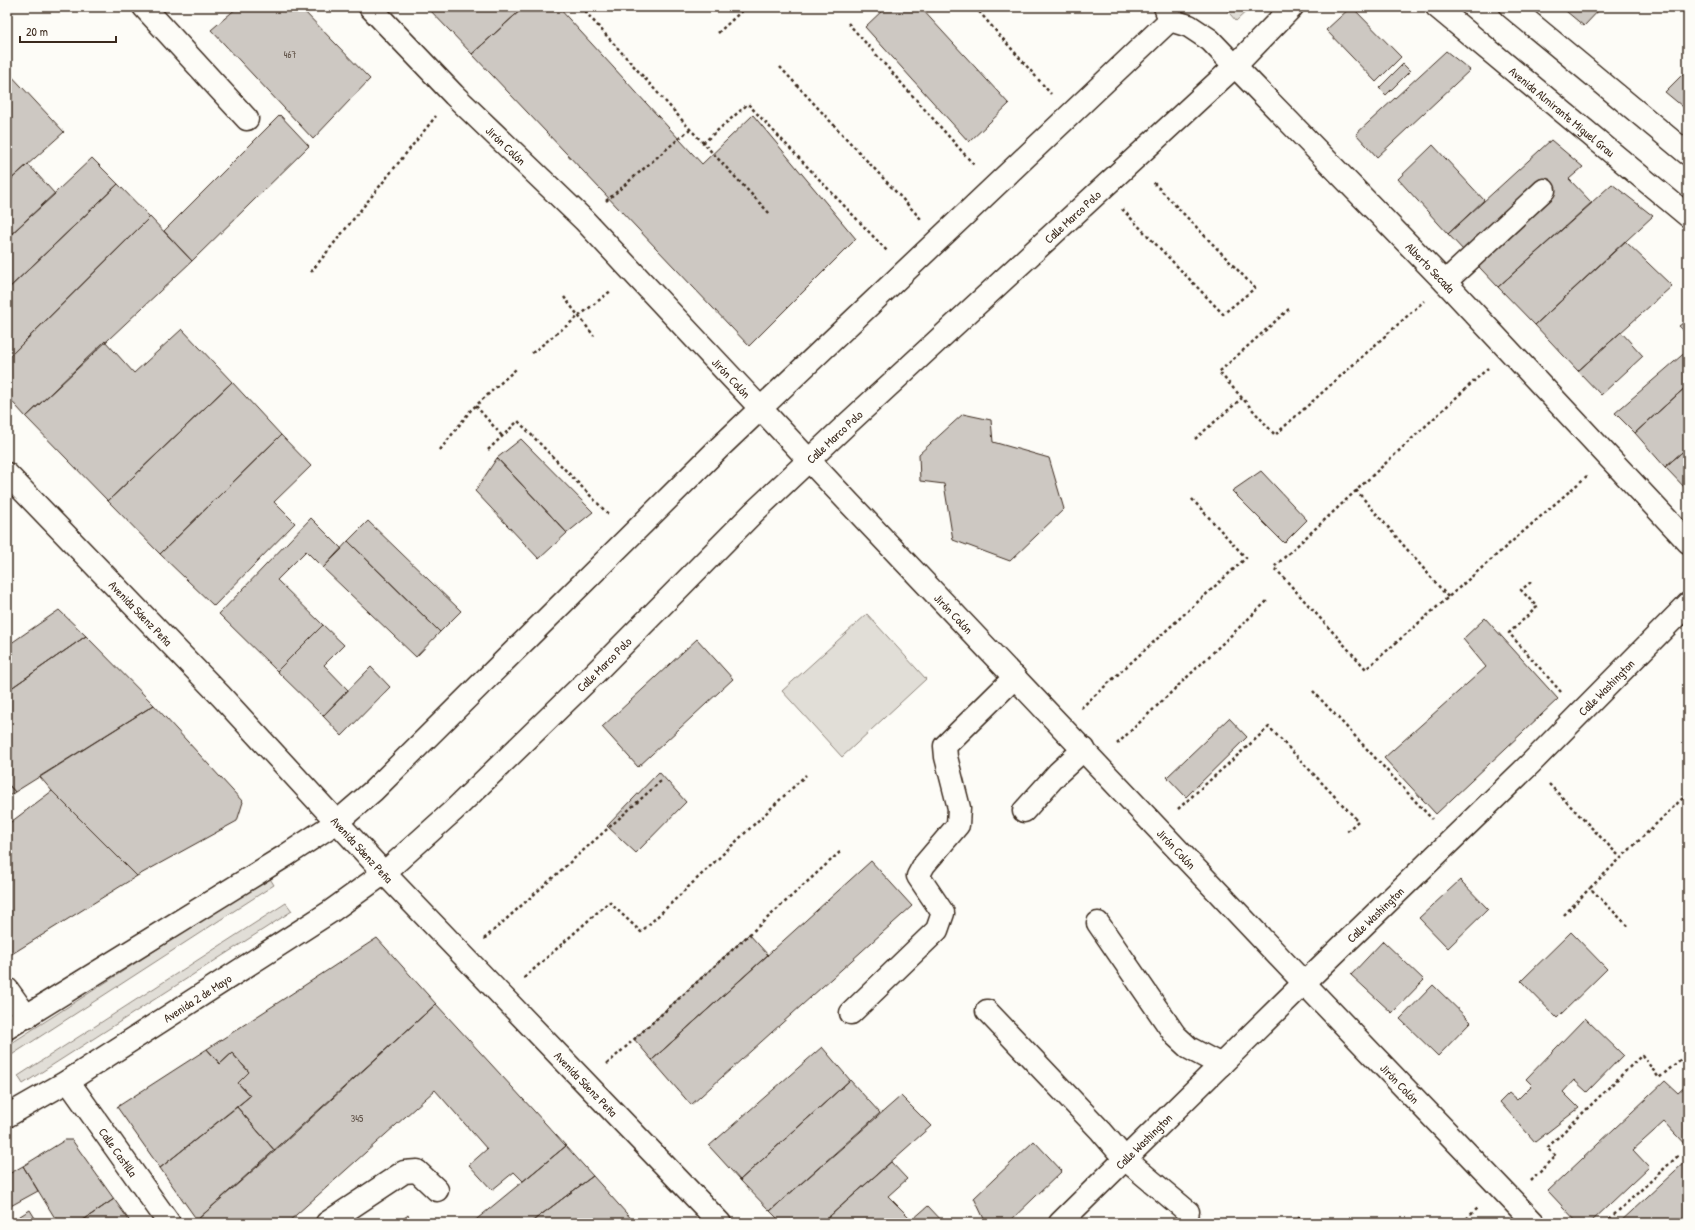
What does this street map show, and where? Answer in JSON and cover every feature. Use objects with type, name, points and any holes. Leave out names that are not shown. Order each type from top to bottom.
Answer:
[{"type":"street","points":[[144,7],[247,119]]},
{"type":"street","name":"Jirón Colón","points":[[370,7],[454,95],[584,220],[1304,983],[1534,1223]]},
{"type":"street","name":"Calle Marco Polo","points":[[384,872],[453,811],[593,675],[754,512],[1235,66],[1292,7]]},
{"type":"street","name":"Avenida Almirante Miguel Grau","points":[[1437,7],[1688,216]]},
{"type":"street","points":[[1511,7],[1688,154]]},
{"type":"street","points":[[7,1028],[285,856],[337,822],[372,791],[760,408],[1070,115],[1167,14]]},
{"type":"street","name":"Alberto Secada","points":[[1167,14],[1210,40],[1445,282],[1688,542]]},
{"type":"street","points":[[1445,282],[1544,190]]},
{"type":"street","name":"Avenida Sáenz Peña","points":[[7,474],[221,696],[384,872],[720,1223]]},
{"type":"street","name":"Calle Washington","points":[[1060,1223],[1304,983],[1530,764],[1688,604]]},
{"type":"street","points":[[851,1013],[937,930],[942,913],[918,876],[924,865],[958,825],[959,808],[946,757],[945,746],[1015,677]]},
{"type":"street","points":[[1024,811],[1058,773],[1090,756]]},
{"type":"street","name":"Avenida 2 de Mayo","points":[[7,1116],[68,1081],[330,912],[384,872]]},
{"type":"street","points":[[1098,923],[1175,1035],[1189,1048],[1221,1066]]},
{"type":"street","points":[[7,989],[27,1017]]},
{"type":"street","points":[[987,1011],[1101,1131],[1125,1159],[1188,1212]]},
{"type":"street","name":"Calle Castilla","points":[[68,1081],[169,1223]]},
{"type":"street","points":[[327,1223],[404,1172],[416,1171],[436,1190]]},
{"type":"path","points":[[581,7],[690,129],[771,215]]},
{"type":"path","points":[[718,33],[746,7]]},
{"type":"path","points":[[975,7],[1070,115]]},
{"type":"path","points":[[848,23],[994,187]]},
{"type":"path","points":[[780,66],[939,238]]},
{"type":"path","points":[[311,272],[454,95]]},
{"type":"path","points":[[703,143],[748,104],[906,271]]},
{"type":"path","points":[[584,220],[690,129]]},
{"type":"path","points":[[1102,188],[1223,314],[1255,288],[1133,161]]},
{"type":"path","points":[[532,353],[634,273]]},
{"type":"path","points":[[1289,309],[1219,372],[1275,435],[1445,282]]},
{"type":"path","points":[[564,297],[594,336]]},
{"type":"path","points":[[1507,350],[1274,568],[1366,669],[1608,457]]},
{"type":"path","points":[[440,450],[462,421],[476,406],[516,369]]},
{"type":"path","points":[[1195,439],[1242,398]]},
{"type":"path","points":[[476,406],[502,436]]},
{"type":"path","points":[[488,450],[518,421],[629,537]]},
{"type":"path","points":[[1356,490],[1448,597]]},
{"type":"path","points":[[1061,726],[1246,558],[1192,498]]},
{"type":"path","points":[[1531,582],[1521,590],[1536,608],[1509,633],[1580,713]]},
{"type":"path","points":[[1090,756],[1267,601]]},
{"type":"path","points":[[1313,691],[1452,840]]},
{"type":"path","points":[[1158,828],[1269,727],[1358,822],[1345,832]]},
{"type":"path","points":[[1530,764],[1621,858]]},
{"type":"path","points":[[503,997],[609,902],[641,932],[806,775]]},
{"type":"path","points":[[464,956],[661,780]]},
{"type":"path","points":[[1564,915],[1688,793]]},
{"type":"path","points":[[585,1083],[840,852]]},
{"type":"path","points":[[1590,888],[1628,926]]},
{"type":"path","points":[[1512,1199],[1556,1156],[1547,1148],[1642,1055],[1659,1078],[1688,1053]]},
{"type":"path","points":[[1605,1223],[1679,1155]]},
{"type":"path","points":[[1294,1223],[1300,1218]]},
{"type":"shaded area","points":[[1224,7],[1251,7],[1236,21]]},
{"type":"shaded area","points":[[867,614],[926,679],[842,757],[782,691]]},
{"type":"shaded area","points":[[269,877],[274,885],[7,1058],[7,1046]]},
{"type":"shaded area","points":[[286,903],[292,911],[23,1084],[18,1076]]},
{"type":"building","points":[[238,7],[300,7],[370,79],[313,139],[211,30]]},
{"type":"building","points":[[427,7],[524,7],[472,54]]},
{"type":"building","points":[[524,7],[558,7],[702,164],[753,115],[856,239],[749,346],[472,54]]},
{"type":"building","points":[[886,7],[920,7],[1009,104],[969,142],[865,27]]},
{"type":"building","points":[[1351,7],[1401,57],[1376,82],[1326,30]]},
{"type":"building","points":[[1561,7],[1602,7],[1584,26]]},
{"type":"building","points":[[1446,51],[1470,70],[1377,157],[1356,134]]},
{"type":"building","points":[[1403,64],[1410,71],[1386,95],[1379,88]]},
{"type":"building","points":[[1688,69],[1688,111],[1665,92]]},
{"type":"building","points":[[7,71],[64,132],[7,183]]},
{"type":"building","points":[[280,115],[309,146],[192,261],[164,231]]},
{"type":"building","points":[[1551,140],[1583,167],[1569,179],[1592,203],[1498,287],[1448,234]]},
{"type":"building","points":[[1433,145],[1484,200],[1448,234],[1398,179]]},
{"type":"building","points":[[92,158],[118,184],[7,290],[7,238]]},
{"type":"building","points":[[28,164],[55,194],[7,238],[7,183]]},
{"type":"building","points":[[118,184],[150,217],[7,359],[7,290]]},
{"type":"building","points":[[1612,184],[1653,216],[1535,325],[1498,287]]},
{"type":"building","points":[[150,217],[192,261],[26,417],[7,396],[7,359]]},
{"type":"building","points":[[1625,241],[1672,286],[1578,371],[1535,325]]},
{"type":"building","points":[[1688,319],[1688,336],[1679,326]]},
{"type":"building","points":[[182,329],[232,382],[108,501],[26,417],[105,341],[134,373]]},
{"type":"building","points":[[1621,332],[1643,356],[1601,395],[1578,371]]},
{"type":"building","points":[[1688,350],[1688,385],[1635,433],[1615,413]]},
{"type":"building","points":[[232,382],[281,435],[160,554],[108,501]]},
{"type":"building","points":[[1688,385],[1688,447],[1665,467],[1635,433]]},
{"type":"building","points":[[963,414],[991,420],[993,442],[1049,458],[1064,509],[1010,561],[953,540],[944,484],[920,481],[919,454]]},
{"type":"building","points":[[281,435],[311,466],[274,502],[295,523],[214,606],[160,554]]},
{"type":"building","points":[[521,439],[593,512],[567,533],[497,458]]},
{"type":"building","points":[[1688,447],[1688,491],[1665,467]]},
{"type":"building","points":[[497,458],[567,533],[539,559],[475,491]]},
{"type":"building","points":[[1261,471],[1307,520],[1284,543],[1232,491]]},
{"type":"building","points":[[311,518],[342,549],[323,568],[306,551],[277,580],[323,625],[277,671],[219,614]]},
{"type":"building","points":[[368,521],[461,611],[440,632],[348,541]]},
{"type":"building","points":[[348,541],[440,632],[416,657],[323,568]]},
{"type":"building","points":[[59,610],[86,636],[7,691],[7,646]]},
{"type":"building","points":[[1485,618],[1558,699],[1436,814],[1384,758],[1486,667],[1463,639]]},
{"type":"building","points":[[323,625],[344,645],[324,665],[348,690],[323,716],[277,671]]},
{"type":"building","points":[[86,636],[154,705],[15,792],[7,783],[7,691]]},
{"type":"building","points":[[697,639],[733,679],[638,767],[602,727]]},
{"type":"building","points":[[371,667],[390,687],[342,736],[323,716]]},
{"type":"building","points":[[154,705],[243,802],[237,821],[137,876],[52,791],[40,777]]},
{"type":"building","points":[[1229,718],[1247,737],[1186,797],[1167,777]]},
{"type":"building","points":[[659,772],[686,802],[636,853],[607,826]]},
{"type":"building","points":[[7,783],[15,792],[7,797]]},
{"type":"building","points":[[52,791],[137,876],[7,957],[7,825]]},
{"type":"building","points":[[871,861],[912,906],[691,1105],[652,1060]]},
{"type":"building","points":[[1460,880],[1488,909],[1448,948],[1419,918]]},
{"type":"building","points":[[1571,932],[1607,969],[1557,1018],[1521,981]]},
{"type":"building","points":[[749,934],[768,955],[652,1060],[634,1039]]},
{"type":"building","points":[[377,938],[436,1004],[275,1151],[237,1107],[250,1096],[238,1083],[249,1072],[232,1053],[220,1064],[207,1049]]},
{"type":"building","points":[[1383,941],[1424,980],[1392,1013],[1351,975]]},
{"type":"building","points":[[1433,985],[1471,1022],[1438,1056],[1400,1019]]},
{"type":"building","points":[[436,1004],[566,1146],[523,1181],[514,1172],[492,1190],[469,1165],[487,1149],[435,1090],[287,1223],[199,1223],[197,1220]]},
{"type":"building","points":[[1585,1018],[1623,1055],[1587,1092],[1574,1080],[1563,1092],[1579,1108],[1535,1142],[1500,1102],[1509,1093],[1517,1100],[1532,1085],[1526,1079]]},
{"type":"building","points":[[822,1047],[850,1080],[740,1180],[709,1146]]},
{"type":"building","points":[[207,1049],[220,1064],[232,1053],[249,1072],[238,1083],[250,1096],[160,1168],[117,1107]]},
{"type":"building","points":[[850,1080],[880,1113],[770,1211],[740,1180]]},
{"type":"building","points":[[1665,1081],[1678,1093],[1688,1084],[1688,1148],[1664,1122],[1633,1150],[1649,1167],[1590,1223],[1578,1223],[1548,1191]]},
{"type":"building","points":[[901,1096],[931,1126],[822,1223],[782,1223],[770,1211]]},
{"type":"building","points":[[237,1107],[275,1151],[197,1220],[160,1168]]},
{"type":"building","points":[[65,1140],[72,1140],[114,1199],[79,1223],[58,1223],[23,1166]]},
{"type":"building","points":[[1034,1141],[1062,1171],[1008,1223],[986,1223],[974,1198]]},
{"type":"building","points":[[566,1146],[593,1176],[530,1223],[472,1223]]},
{"type":"building","points":[[1688,1159],[1688,1223],[1619,1223]]},
{"type":"building","points":[[891,1162],[907,1179],[888,1196],[912,1220],[909,1223],[822,1223]]},
{"type":"building","points":[[23,1166],[38,1191],[7,1208],[7,1175]]},
{"type":"building","points":[[593,1176],[635,1223],[530,1223]]},
{"type":"building","points":[[114,1199],[131,1223],[79,1223]]},
{"type":"building","points":[[928,1206],[944,1223],[909,1223],[912,1220]]},
{"type":"building","points":[[30,1210],[38,1223],[10,1222]]},
{"type":"building","points":[[408,1215],[413,1223],[398,1223]]}]
